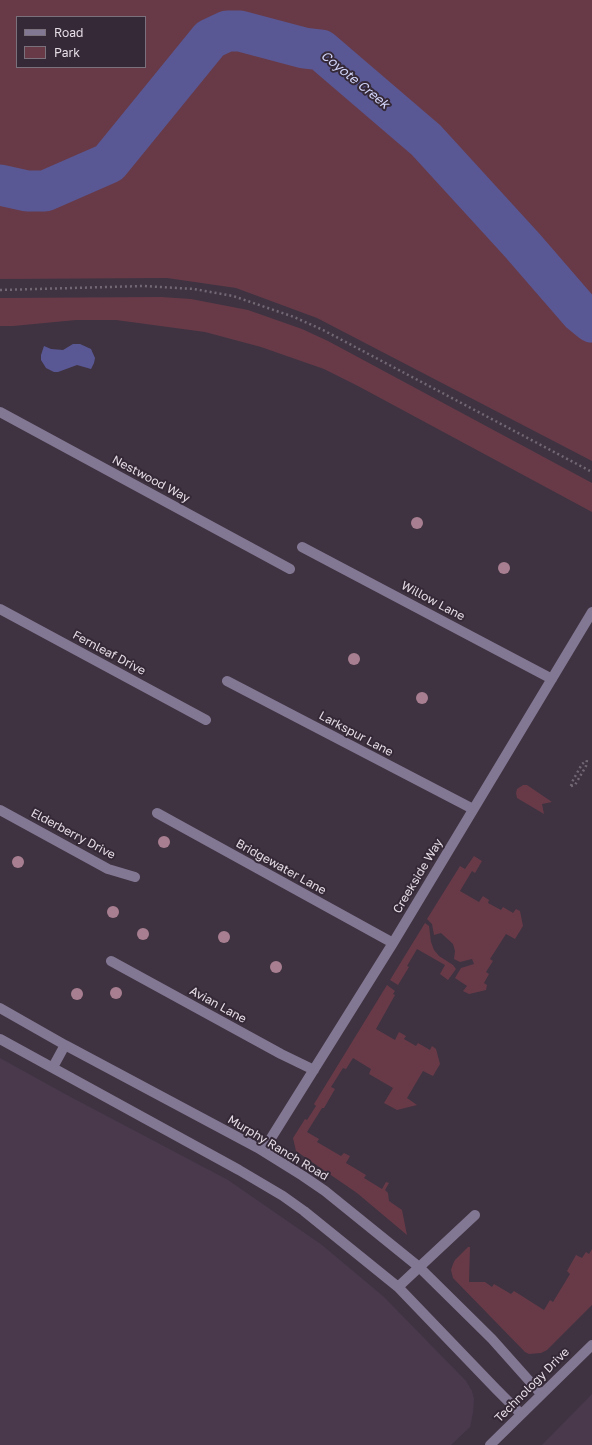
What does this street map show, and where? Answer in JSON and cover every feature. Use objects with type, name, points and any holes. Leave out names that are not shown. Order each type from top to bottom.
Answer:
[{"type":"street","name":"Nestwood Way","points":[[0,412],[290,569]]},
{"type":"street","name":"Willow Lane","points":[[302,547],[552,679]]},
{"type":"street","name":"Fernleaf Drive","points":[[0,609],[206,720]]},
{"type":"street","name":"Creekside Way","points":[[263,1151],[393,943],[592,612]]},
{"type":"street","name":"Larkspur Lane","points":[[227,680],[473,809]]},
{"type":"street","name":"Elderberry Drive","points":[[0,810],[108,869],[135,877]]},
{"type":"street","name":"Bridgewater Lane","points":[[157,813],[393,943]]},
{"type":"street","name":"Avian Lane","points":[[111,961],[280,1054],[314,1070]]},
{"type":"street","name":"Murphy Ranch Road","points":[[0,1008],[65,1046],[263,1151],[325,1191],[419,1267],[492,1339],[541,1394]]},
{"type":"street","points":[[0,1039],[53,1067],[283,1196],[304,1211],[398,1287],[521,1414]]},
{"type":"street","points":[[53,1067],[65,1046]]},
{"type":"street","points":[[398,1287],[475,1215]]},
{"type":"street","name":"Technology Drive","points":[[490,1445],[592,1344]]},
{"type":"path","points":[[0,290],[144,286],[194,289],[233,296],[287,314],[323,330],[592,472]]},
{"type":"path","points":[[587,760],[586,766],[575,785],[571,786],[582,764],[587,760]]},
{"type":"shaded area","points":[[73,344],[80,344],[91,349],[95,358],[91,369],[77,365],[54,372],[46,368],[41,360],[44,346],[51,349],[63,350]]},
{"type":"shaded area","points":[[0,1058],[228,1180],[322,1245],[384,1297],[466,1381],[472,1391],[474,1399],[470,1427],[451,1445],[0,1445]]},
{"type":"shaded area","points":[[592,1394],[592,1445],[542,1445]]},
{"type":"green space","points":[[0,0],[592,0],[592,461],[317,318],[236,288],[167,278],[0,279]]},
{"type":"green space","points":[[161,297],[191,299],[248,310],[302,329],[328,341],[592,483],[592,512],[324,369],[261,347],[205,332],[116,320],[76,320],[0,326],[0,298]]},
{"type":"green space","points":[[523,785],[527,785],[552,802],[542,804],[544,814],[517,798],[517,789]]},
{"type":"green space","points":[[474,856],[482,861],[475,873],[472,871],[460,891],[479,902],[483,896],[489,900],[488,903],[501,910],[503,907],[513,913],[516,909],[520,911],[523,926],[515,939],[506,934],[490,959],[493,961],[486,972],[489,974],[484,983],[487,985],[486,990],[469,994],[463,991],[467,986],[455,978],[461,968],[474,964],[472,959],[460,962],[454,959],[455,951],[453,944],[441,933],[434,935],[432,924],[427,919],[460,866],[465,869]]},
{"type":"green space","points":[[425,923],[429,926],[431,942],[434,950],[439,956],[453,965],[456,969],[448,980],[440,974],[445,965],[417,949],[407,966],[409,967],[398,985],[390,980]]},
{"type":"green space","points":[[387,985],[395,991],[393,994],[395,995],[376,1029],[395,1040],[399,1032],[406,1036],[404,1039],[416,1046],[418,1043],[430,1050],[432,1046],[436,1049],[440,1064],[433,1076],[423,1071],[407,1098],[417,1105],[397,1110],[384,1103],[393,1088],[369,1074],[371,1069],[353,1058],[346,1069],[343,1068],[331,1087],[335,1089],[307,1132],[319,1139],[317,1142],[341,1156],[344,1153],[350,1156],[346,1163],[366,1175],[364,1178],[382,1189],[386,1182],[389,1183],[385,1190],[388,1193],[389,1201],[402,1210],[407,1235],[357,1193],[296,1151],[293,1138],[305,1119],[307,1120],[316,1106],[314,1104]]},
{"type":"green space","points":[[468,1247],[470,1247],[469,1282],[485,1282],[492,1287],[494,1284],[511,1294],[514,1291],[544,1310],[550,1300],[553,1302],[570,1274],[567,1271],[576,1255],[582,1258],[586,1252],[589,1254],[592,1249],[592,1305],[547,1350],[541,1353],[529,1354],[525,1352],[453,1278],[451,1270],[453,1264]]},
{"type":"waterway","name":"Coyote Creek","points":[[0,185],[27,191],[45,191],[109,163],[210,39],[227,31],[240,31],[304,48],[321,50],[426,140],[522,245],[581,313],[592,322]]}]
